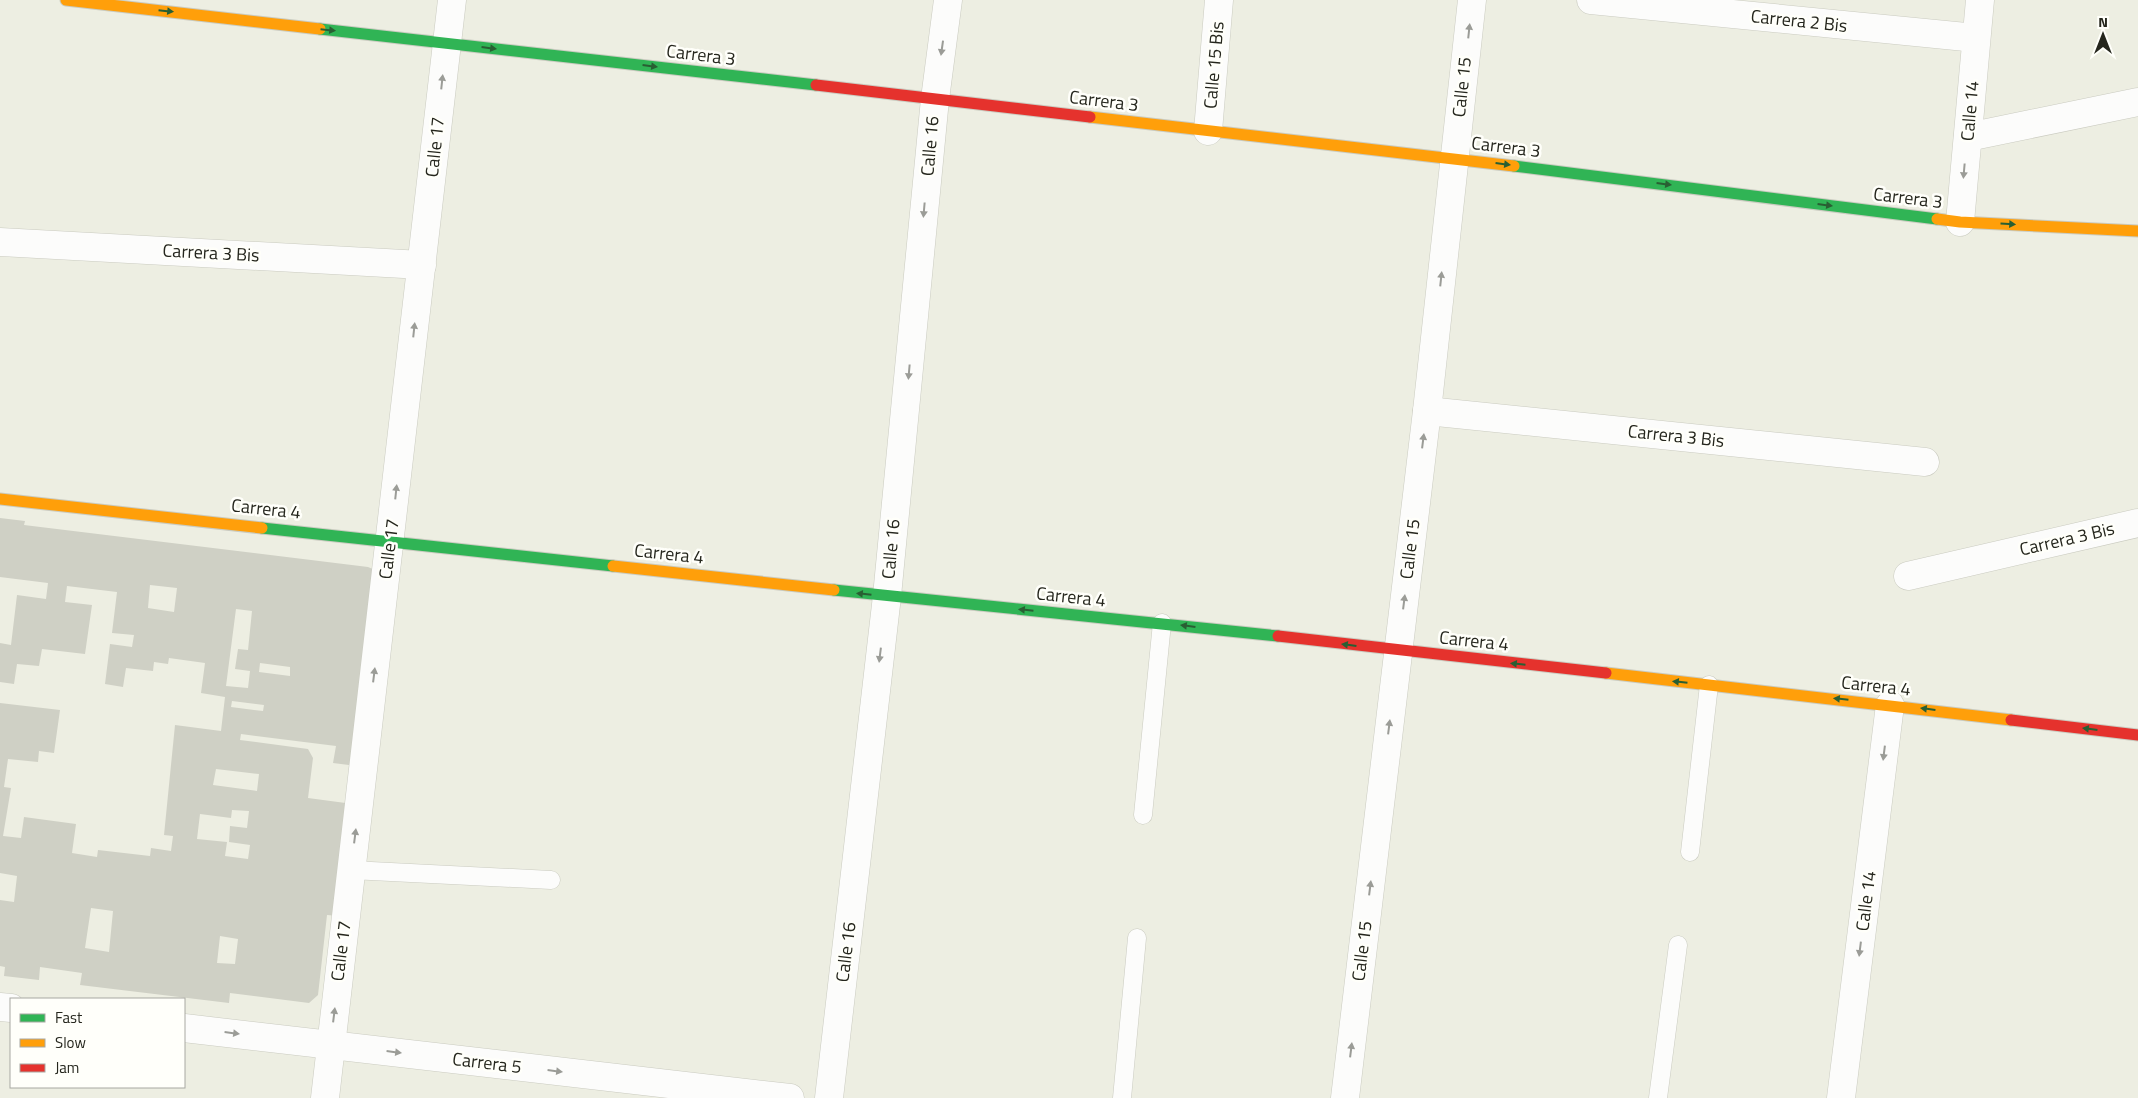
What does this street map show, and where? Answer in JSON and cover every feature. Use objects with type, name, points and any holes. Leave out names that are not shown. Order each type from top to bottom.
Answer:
[{"type":"main road","name":"Carrera 3","points":[[66,0],[1454,158],[1960,222],[2138,231]]},
{"type":"main road","name":"Carrera 4","points":[[0,499],[390,540],[887,596],[1162,623],[1890,705],[2138,735]]},
{"type":"street","name":"Calle 17","points":[[325,1098],[452,0]]},
{"type":"street","name":"Calle 16","points":[[830,1098],[887,596],[935,99],[948,0]]},
{"type":"street","name":"Calle 15 Bis","points":[[1208,131],[1220,0]]},
{"type":"street","name":"Calle 15","points":[[1345,1098],[1427,410],[1472,0]]},
{"type":"street","name":"Carrera 2 Bis","points":[[1591,0],[1976,38]]},
{"type":"street","name":"Calle 14","points":[[1960,222],[1980,0]]},
{"type":"street","points":[[1968,137],[2138,102]]},
{"type":"street","name":"Carrera 3 Bis","points":[[0,242],[422,265]]},
{"type":"street","name":"Carrera 3 Bis","points":[[1427,410],[1925,462]]},
{"type":"street","name":"Carrera 3 Bis","points":[[1908,576],[2138,523]]},
{"type":"street","name":"Calle 14","points":[[1841,1098],[1890,705]]},
{"type":"street","name":"Carrera 5","points":[[185,1028],[790,1098]]},
{"type":"lane","points":[[1143,815],[1162,623]]},
{"type":"lane","points":[[1690,852],[1710,685]]},
{"type":"lane","points":[[351,870],[551,880]]},
{"type":"lane","points":[[1122,1098],[1137,938]]},
{"type":"lane","points":[[1658,1098],[1678,945]]},
{"type":"building","points":[[0,518],[25,521],[24,525],[368,567],[375,570],[357,766],[333,763],[336,746],[241,734],[240,740],[308,749],[313,758],[308,798],[353,804],[340,916],[327,915],[318,995],[309,1003],[230,993],[229,1003],[80,985],[82,973],[40,967],[39,980],[4,976],[5,967],[0,966],[0,900],[14,902],[17,876],[0,873],[0,703],[60,710],[54,753],[39,751],[38,762],[8,759],[4,787],[11,788],[3,836],[21,838],[24,817],[76,824],[72,853],[97,857],[98,850],[150,856],[151,848],[171,851],[173,836],[164,835],[175,725],[221,731],[225,697],[201,693],[205,663],[169,658],[168,664],[154,662],[153,671],[126,668],[123,687],[105,684],[110,644],[132,647],[134,635],[112,633],[117,592],[67,586],[65,602],[92,605],[85,654],[42,649],[39,666],[17,664],[14,684],[0,682],[0,643],[11,645],[17,595],[46,599],[48,583],[0,577]],"holes":[[[150,585],[177,588],[174,612],[148,608]],[[236,609],[252,611],[248,650],[238,649],[235,669],[250,671],[248,688],[226,686]],[[260,663],[290,667],[290,676],[259,672]],[[232,701],[264,705],[263,711],[231,707]],[[216,769],[259,774],[257,791],[213,785]],[[232,810],[249,811],[247,828],[230,826],[229,842],[250,845],[248,859],[225,856],[227,842],[197,839],[200,814],[231,818]],[[91,908],[113,911],[109,952],[85,948]],[[220,936],[238,939],[235,964],[217,963]]]},
{"type":"traffic: fast","points":[[320,29],[816,85]]},
{"type":"traffic: fast","points":[[1514,166],[1937,219]]},
{"type":"traffic: fast","points":[[262,528],[613,566]]},
{"type":"traffic: fast","points":[[834,590],[1278,636]]},
{"type":"traffic: slow","points":[[66,0],[320,29]]},
{"type":"traffic: slow","points":[[1090,117],[1514,166]]},
{"type":"traffic: slow","points":[[1937,219],[1960,222],[2138,231]]},
{"type":"traffic: slow","points":[[0,499],[262,528]]},
{"type":"traffic: slow","points":[[613,566],[834,590]]},
{"type":"traffic: slow","points":[[1606,673],[2011,720]]},
{"type":"traffic: jam","points":[[816,85],[1090,117]]},
{"type":"traffic: jam","points":[[1278,636],[1606,673]]},
{"type":"traffic: jam","points":[[2011,720],[2138,735]]}]
